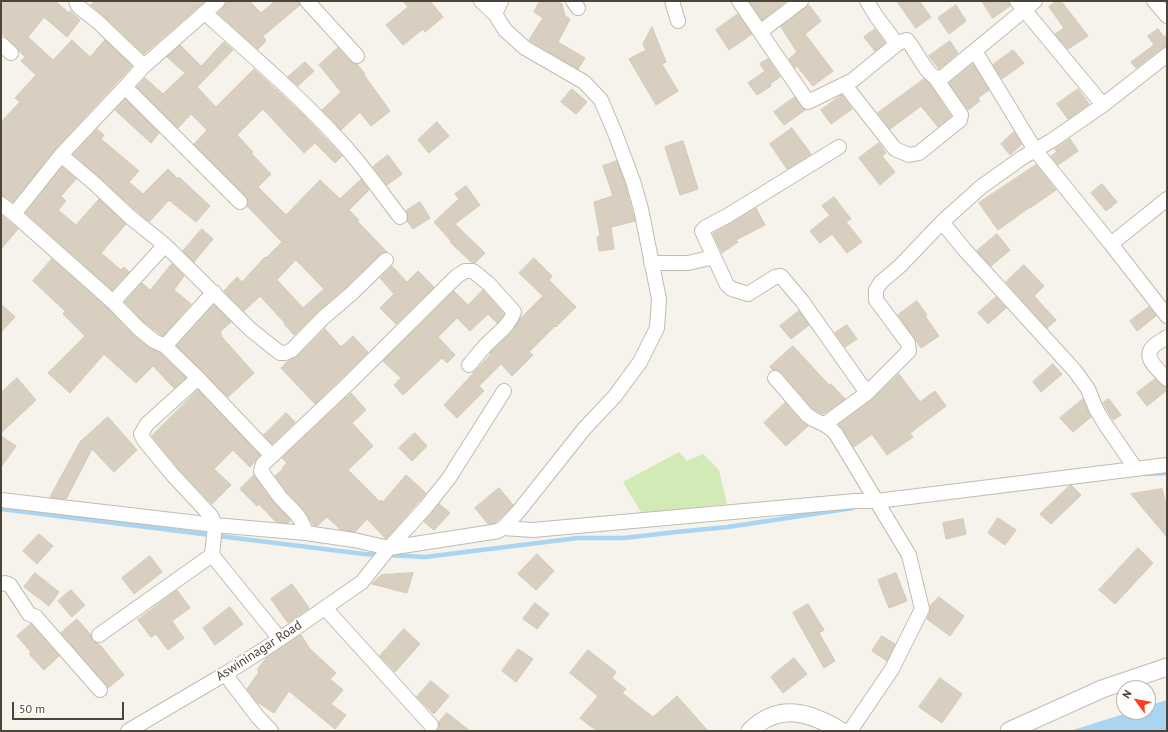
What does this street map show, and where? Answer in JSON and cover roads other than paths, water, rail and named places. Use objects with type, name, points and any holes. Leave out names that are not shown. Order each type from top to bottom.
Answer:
[{"type":"street","points":[[76,1],[78,6],[98,22],[144,66]]},
{"type":"street","points":[[14,214],[61,155],[144,66],[218,1]]},
{"type":"street","points":[[307,1],[357,56]]},
{"type":"street","points":[[1,500],[214,537],[306,533],[354,540],[385,553],[498,531],[503,528],[518,512],[584,429],[615,396],[640,362],[657,328],[659,299],[641,209],[633,181],[615,133],[600,100],[584,82],[525,48],[505,30],[495,14],[481,1]]},
{"type":"street","points":[[495,14],[501,1]]},
{"type":"street","points":[[672,1],[678,21]]},
{"type":"street","points":[[739,1],[808,102],[844,84],[853,80],[897,44],[907,40],[913,46],[929,73],[935,77],[960,116],[960,120],[919,153],[909,155],[895,149],[844,84]]},
{"type":"street","points":[[760,32],[801,1]]},
{"type":"street","points":[[867,1],[876,16],[897,44]]},
{"type":"street","points":[[935,77],[943,77],[975,51],[1021,5],[1035,1]]},
{"type":"street","points":[[1154,1],[1167,16]]},
{"type":"street","points":[[1021,5],[1103,105]]},
{"type":"street","points":[[205,13],[264,65],[342,143],[400,217]]},
{"type":"street","points":[[975,51],[1035,150],[1167,316]]},
{"type":"street","points":[[825,424],[867,393],[909,351],[908,343],[876,300],[876,290],[880,282],[900,266],[942,222],[981,187],[1103,105],[1167,55]]},
{"type":"street","points":[[125,87],[240,202]]},
{"type":"street","points":[[839,147],[727,216],[706,227],[702,231],[727,285],[732,289],[748,294],[775,277],[781,276],[802,301],[867,393]]},
{"type":"street","points":[[61,155],[130,217],[165,245],[250,329],[280,353],[285,353],[292,350],[323,318],[352,294],[386,260]]},
{"type":"street","points":[[1111,244],[1167,199]]},
{"type":"street","points":[[1,204],[113,302],[138,328],[154,341],[165,346],[198,378],[272,456]]},
{"type":"street","points":[[942,222],[964,249],[1075,371],[1088,389],[1096,409],[1105,424],[1136,469]]},
{"type":"street","points":[[113,302],[165,245]]},
{"type":"street","points":[[651,263],[688,263],[714,257]]},
{"type":"street","points":[[306,533],[298,514],[281,497],[261,471],[263,464],[348,384],[457,276],[465,271],[473,271],[489,284],[514,312],[512,318],[502,330],[489,342],[469,365]]},
{"type":"street","points":[[165,346],[214,292]]},
{"type":"street","points":[[1167,337],[1151,349],[1150,360],[1167,379]]},
{"type":"street","points":[[198,378],[147,424],[141,434],[144,440],[171,473],[211,516],[214,537],[280,639]]},
{"type":"street","points":[[775,378],[806,415],[812,420],[830,427],[836,434],[909,555],[922,609],[892,670],[850,731]]},
{"type":"street","name":"Aswininagar Road","points":[[128,731],[154,714],[225,674],[280,639],[362,582],[449,478],[504,391]]},
{"type":"street","points":[[503,528],[533,530],[855,501],[879,505],[1167,465]]},
{"type":"street","points":[[99,636],[214,537]]},
{"type":"street","points":[[1,584],[10,585],[29,614],[36,617],[100,690]]},
{"type":"street","points":[[325,608],[432,725]]},
{"type":"street","points":[[1009,731],[1102,689],[1167,667]]},
{"type":"street","points":[[225,674],[257,716],[271,731]]},
{"type":"street","points":[[750,731],[763,719],[788,712],[801,713],[813,717],[828,723],[841,731]]},
{"type":"water","points":[[1167,700],[1167,731],[1070,731],[1116,716],[1116,720],[1156,720],[1156,703]]},
{"type":"waterway","points":[[1146,474],[1167,473]]},
{"type":"waterway","points":[[388,555],[425,557],[578,538],[624,538],[728,527],[853,508]]},
{"type":"waterway","points":[[1,509],[381,555]]}]
